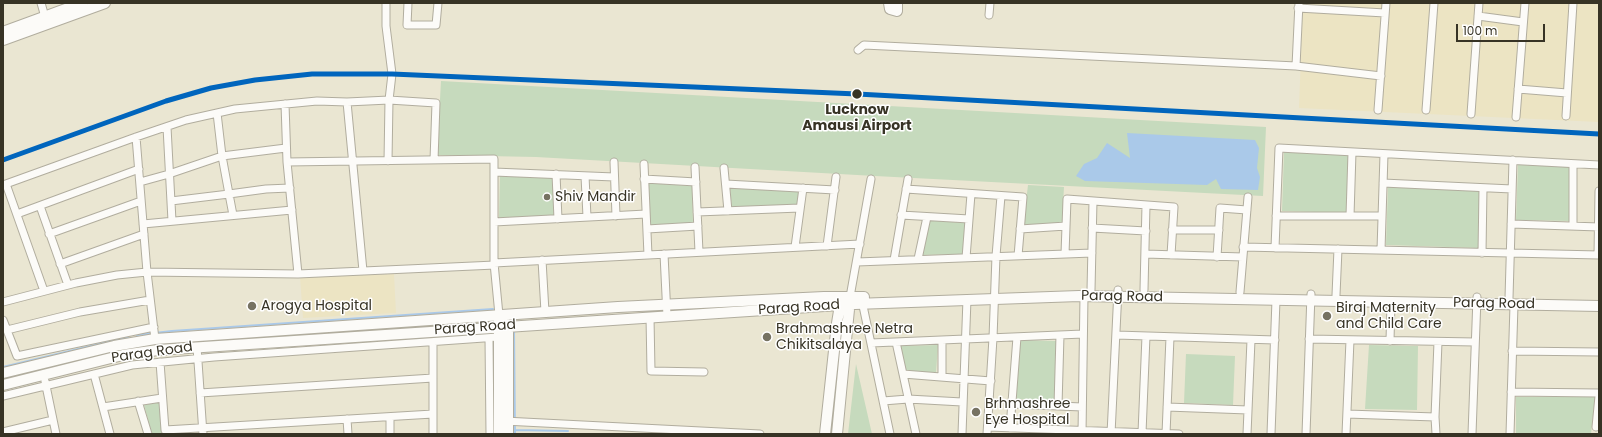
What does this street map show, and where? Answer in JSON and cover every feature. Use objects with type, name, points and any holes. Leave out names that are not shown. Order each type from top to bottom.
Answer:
[{"type":"street","points":[[41,3],[42,21]]},
{"type":"street","points":[[3,32],[42,21],[77,8],[105,3]]},
{"type":"street","points":[[386,3],[386,26],[392,74],[389,100],[388,161]]},
{"type":"street","points":[[408,3],[407,25],[436,25],[438,3]]},
{"type":"street","points":[[889,3],[890,10],[897,11],[897,3]]},
{"type":"street","points":[[989,15],[990,3]]},
{"type":"street","points":[[1378,110],[1386,3]]},
{"type":"street","points":[[1426,110],[1434,3]]},
{"type":"street","points":[[1471,114],[1479,3]]},
{"type":"street","points":[[1516,117],[1525,3]]},
{"type":"street","points":[[1566,116],[1573,3]]},
{"type":"street","points":[[1296,66],[1298,6],[1385,13]]},
{"type":"street","points":[[1478,16],[1523,22]]},
{"type":"street","points":[[3,40],[42,21]]},
{"type":"street","points":[[858,50],[864,45],[1296,66],[1380,76]]},
{"type":"street","points":[[1518,89],[1567,93]]},
{"type":"street","points":[[44,291],[17,214],[5,185],[186,120],[235,109],[317,101],[347,102],[389,100],[436,103],[434,160]]},
{"type":"street","points":[[347,102],[363,271]]},
{"type":"street","points":[[285,104],[287,162],[298,274]]},
{"type":"street","points":[[217,114],[222,156],[233,215]]},
{"type":"street","points":[[167,127],[172,221]]},
{"type":"street","points":[[136,137],[147,272],[155,339]]},
{"type":"street","points":[[140,182],[222,156],[286,148]]},
{"type":"street","points":[[1275,248],[1279,148],[1599,165]]},
{"type":"street","points":[[1350,216],[1352,152]]},
{"type":"street","points":[[1381,250],[1384,154]]},
{"type":"street","points":[[287,162],[494,159],[494,264],[500,315],[503,326],[503,421],[499,434]]},
{"type":"street","points":[[1510,434],[1512,351],[1510,253],[1513,160]]},
{"type":"street","points":[[614,162],[616,216]]},
{"type":"street","points":[[644,164],[648,255]]},
{"type":"street","points":[[1572,226],[1573,164]]},
{"type":"street","points":[[695,167],[699,252]]},
{"type":"street","points":[[724,168],[728,211]]},
{"type":"street","points":[[17,214],[139,169]]},
{"type":"street","points":[[494,172],[614,177]]},
{"type":"street","points":[[556,174],[558,219]]},
{"type":"street","points":[[584,176],[587,217]]},
{"type":"street","points":[[827,246],[836,177]]},
{"type":"street","points":[[644,179],[696,182]]},
{"type":"street","points":[[825,434],[847,302],[860,244],[871,179]]},
{"type":"street","points":[[894,260],[908,180]]},
{"type":"street","points":[[1383,183],[1512,189]]},
{"type":"street","points":[[726,184],[835,190]]},
{"type":"street","points":[[170,200],[266,189],[290,188]]},
{"type":"street","points":[[795,247],[803,188]]},
{"type":"street","points":[[1482,253],[1483,188]]},
{"type":"street","points":[[906,189],[1023,197],[1018,256]]},
{"type":"street","points":[[1244,247],[1598,255],[1599,191]]},
{"type":"street","points":[[966,258],[971,194]]},
{"type":"street","points":[[1001,196],[996,256],[991,381],[987,431],[1010,428],[1081,432],[1179,434]]},
{"type":"street","points":[[1240,292],[1248,197]]},
{"type":"street","points":[[1065,254],[1067,199],[1174,207],[1171,255]]},
{"type":"street","points":[[49,234],[141,201]]},
{"type":"street","points":[[1081,432],[1084,334],[1092,252],[1093,201]]},
{"type":"street","points":[[1144,290],[1146,205]]},
{"type":"street","points":[[40,206],[68,285]]},
{"type":"street","points":[[697,212],[800,208]]},
{"type":"street","points":[[1217,257],[1220,208],[1247,210]]},
{"type":"street","points":[[143,224],[292,210]]},
{"type":"street","points":[[494,222],[646,214]]},
{"type":"street","points":[[902,215],[969,219]]},
{"type":"street","points":[[918,259],[926,216]]},
{"type":"street","points":[[1276,216],[1382,216]]},
{"type":"street","points":[[1511,224],[1599,227]]},
{"type":"street","points":[[647,229],[698,226]]},
{"type":"street","points":[[1020,229],[1066,226]]},
{"type":"street","points":[[1092,228],[1146,231]]},
{"type":"street","points":[[1172,230],[1219,230]]},
{"type":"street","points":[[60,264],[144,234]]},
{"type":"street","points":[[3,302],[68,285],[117,275],[147,272],[298,274],[860,244]]},
{"type":"street","points":[[1336,295],[1338,249]]},
{"type":"street","points":[[856,262],[1092,252]]},
{"type":"street","points":[[664,254],[667,316]]},
{"type":"street","points":[[1145,254],[1243,257]]},
{"type":"street","points":[[542,260],[545,312]]},
{"type":"street","name":"Parag Road","points":[[1118,293],[1144,290],[1240,292],[1391,302],[1599,299]]},
{"type":"street","points":[[1111,433],[1118,293]]},
{"type":"street","name":"Parag Road","points":[[3,384],[136,353],[158,350],[667,316],[862,300],[995,295],[1118,293],[1276,300],[1336,295],[1476,301]]},
{"type":"street","name":"Parag Road","points":[[862,300],[967,299],[995,295]]},
{"type":"street","name":"Parag Road","points":[[3,373],[114,346],[155,339],[666,305],[824,297],[847,302]]},
{"type":"street","points":[[1306,434],[1310,297]]},
{"type":"street","points":[[962,434],[967,299]]},
{"type":"street","points":[[6,330],[80,312],[150,300]]},
{"type":"street","points":[[862,300],[890,434]]},
{"type":"street","points":[[1270,434],[1276,300]]},
{"type":"street","points":[[1472,434],[1476,301]]},
{"type":"street","name":"Parag Road","points":[[1511,301],[1599,306]]},
{"type":"street","points":[[837,434],[847,302]]},
{"type":"street","points":[[1390,341],[1391,302]]},
{"type":"street","points":[[650,317],[650,371],[704,372]]},
{"type":"street","points":[[3,320],[17,356],[154,327]]},
{"type":"street","points":[[490,434],[494,338],[503,326]]},
{"type":"street","points":[[133,331],[136,353]]},
{"type":"street","points":[[871,343],[1084,334]]},
{"type":"street","points":[[1058,406],[1060,335]]},
{"type":"street","points":[[1116,335],[1274,340]]},
{"type":"street","points":[[1142,433],[1146,336]]},
{"type":"street","points":[[1010,428],[1017,337]]},
{"type":"street","points":[[1166,434],[1170,337]]},
{"type":"street","points":[[3,396],[132,365],[197,358],[494,338]]},
{"type":"street","points":[[494,338],[503,421],[508,434]]},
{"type":"street","points":[[1309,339],[1475,342]]},
{"type":"street","points":[[1247,434],[1251,340]]},
{"type":"street","points":[[1346,434],[1350,340]]},
{"type":"street","points":[[942,341],[942,377]]},
{"type":"street","points":[[433,342],[433,434]]},
{"type":"street","points":[[896,342],[916,434]]},
{"type":"street","points":[[1436,434],[1435,417],[1438,342]]},
{"type":"street","points":[[197,347],[203,431]]},
{"type":"street","points":[[50,349],[54,361]]},
{"type":"street","points":[[1512,351],[1599,352]]},
{"type":"street","points":[[160,362],[165,430],[203,431],[348,419],[433,414]]},
{"type":"street","points":[[94,374],[110,434]]},
{"type":"street","points":[[903,374],[991,381]]},
{"type":"street","points":[[44,375],[56,434]]},
{"type":"street","points":[[200,393],[433,378]]},
{"type":"street","points":[[1511,392],[1599,394],[1596,427]]},
{"type":"street","points":[[103,407],[162,398]]},
{"type":"street","points":[[883,401],[908,399],[962,402]]},
{"type":"street","points":[[138,401],[148,434]]},
{"type":"street","points":[[1012,404],[1082,408]]},
{"type":"street","points":[[1167,407],[1248,410]]},
{"type":"street","points":[[1347,414],[1435,417]]},
{"type":"street","points":[[390,417],[390,434]]},
{"type":"street","points":[[348,419],[348,434]]},
{"type":"street","points":[[6,432],[53,420]]},
{"type":"street","points":[[503,421],[760,434]]},
{"type":"shaded area","points":[[1303,3],[1599,3],[1599,122],[1299,108]]},
{"type":"shaded area","points":[[394,274],[396,313],[303,318],[300,277]]},
{"type":"green space","points":[[441,81],[1266,127],[1263,196],[536,157],[437,155]]},
{"type":"green space","points":[[1284,152],[1349,155],[1346,213],[1282,211]]},
{"type":"green space","points":[[1518,165],[1571,166],[1569,221],[1516,220]]},
{"type":"green space","points":[[500,174],[553,176],[555,216],[499,219]]},
{"type":"green space","points":[[647,183],[692,186],[693,223],[649,225]]},
{"type":"green space","points":[[1028,185],[1064,187],[1062,223],[1023,226]]},
{"type":"green space","points":[[1388,187],[1480,190],[1478,248],[1386,245]]},
{"type":"green space","points":[[730,188],[800,192],[798,205],[732,208]]},
{"type":"green space","points":[[928,220],[965,223],[964,254],[922,255]]},
{"type":"green space","points":[[1020,340],[1056,341],[1055,401],[1016,399]]},
{"type":"green space","points":[[938,345],[936,373],[905,371],[900,346]]},
{"type":"green space","points":[[1369,345],[1418,346],[1417,410],[1365,409]]},
{"type":"green space","points":[[1186,354],[1235,356],[1233,405],[1184,403]]},
{"type":"green space","points":[[856,364],[872,434],[848,434]]},
{"type":"green space","points":[[1516,397],[1595,397],[1591,434],[1516,434]]},
{"type":"green space","points":[[159,402],[162,434],[152,434],[144,405]]},
{"type":"water","points":[[1127,133],[1255,140],[1259,148],[1257,168],[1260,177],[1258,190],[1221,189],[1216,179],[1207,185],[1085,181],[1076,176],[1084,164],[1097,158],[1107,143],[1130,158]]},
{"type":"waterway","points":[[137,335],[172,331],[493,309]]},
{"type":"waterway","points":[[514,331],[515,434]]},
{"type":"waterway","points":[[3,367],[128,337]]},
{"type":"waterway","points":[[515,430],[568,431]]},
{"type":"transit line","points":[[3,160],[166,101],[211,88],[255,80],[312,74],[392,74],[857,94],[1599,134]]},
{"type":"place","name":"Lucknow Amausi Airport","points":[[857,94]]},
{"type":"place","name":"Shiv Mandir","points":[[547,197]]},
{"type":"place","name":"Arogya Hospital","points":[[252,306]]},
{"type":"place","name":"Biraj Maternity and Child Care","points":[[1327,316]]},
{"type":"place","name":"Brahmashree Netra Chikitsalaya","points":[[767,337]]},
{"type":"place","name":"Brhmashree Eye Hospital","points":[[976,412]]}]
